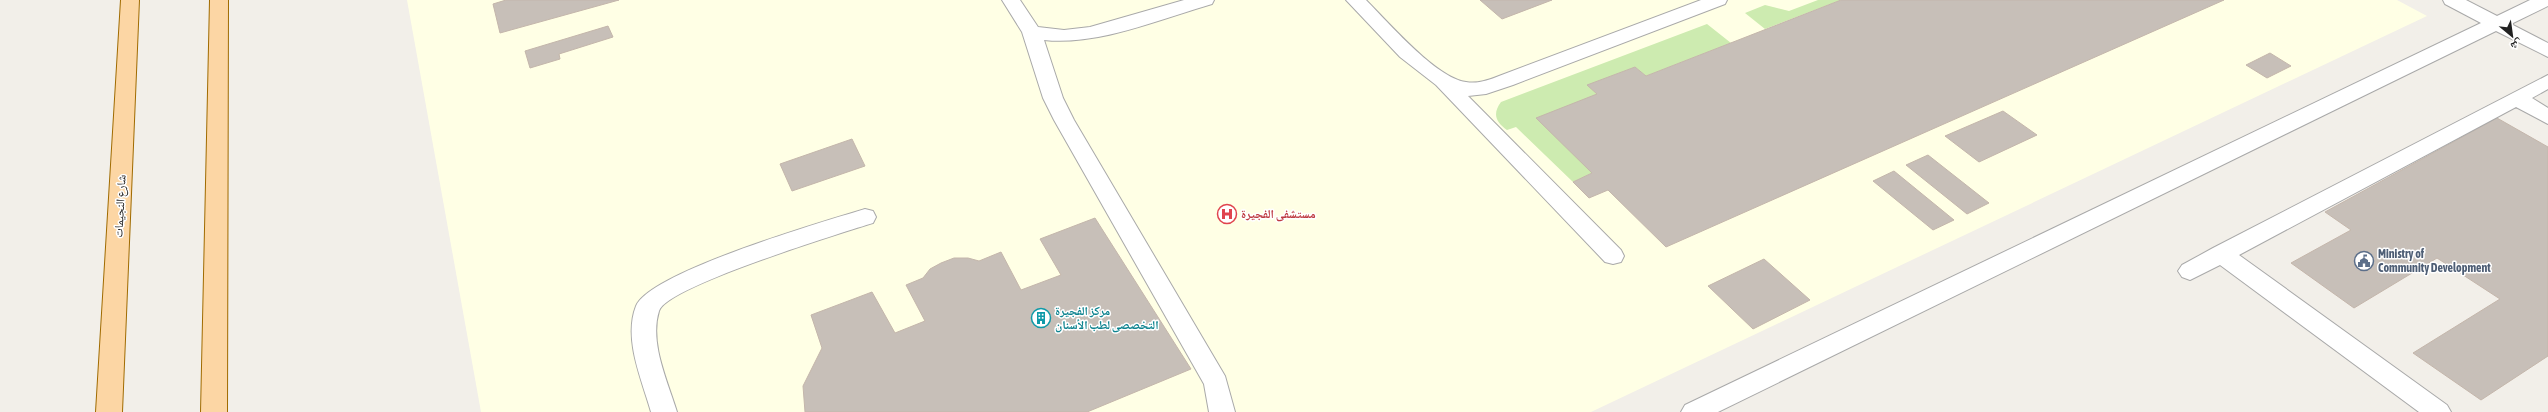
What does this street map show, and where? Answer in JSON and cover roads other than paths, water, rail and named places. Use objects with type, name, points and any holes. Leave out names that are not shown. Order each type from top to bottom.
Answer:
[{"type":"main road","name":"شارع النجيمات","points":[[109,412],[130,0]]},
{"type":"main road","points":[[214,412],[219,0]]},
{"type":"street","points":[[1011,0],[1032,32],[1054,98],[1064,120],[1216,383],[1222,412]]},
{"type":"street","points":[[1032,32],[1064,36],[1091,33],[1205,0]]},
{"type":"street","points":[[1355,0],[1428,71],[1446,85],[1613,256]]},
{"type":"street","points":[[1446,85],[1467,90],[1493,85],[1718,0]]},
{"type":"street","points":[[2452,0],[2548,51]]},
{"type":"street","points":[[1694,412],[2544,0]]},
{"type":"street","points":[[2190,271],[2548,81]]},
{"type":"street","points":[[2516,98],[2548,117]]},
{"type":"street","points":[[664,412],[644,340],[644,322],[648,304],[667,289],[698,275],[865,217]]},
{"type":"street","points":[[2221,254],[2438,412]]},
{"type":"place","name":"مستشفى الفجيرة","points":[[1227,214]]},
{"type":"place","name":"Ministry of Community Development","points":[[2364,261]]},
{"type":"place","name":"مركز الفجيرة التخصصى لطب الأسنان","points":[[1041,318]]}]
